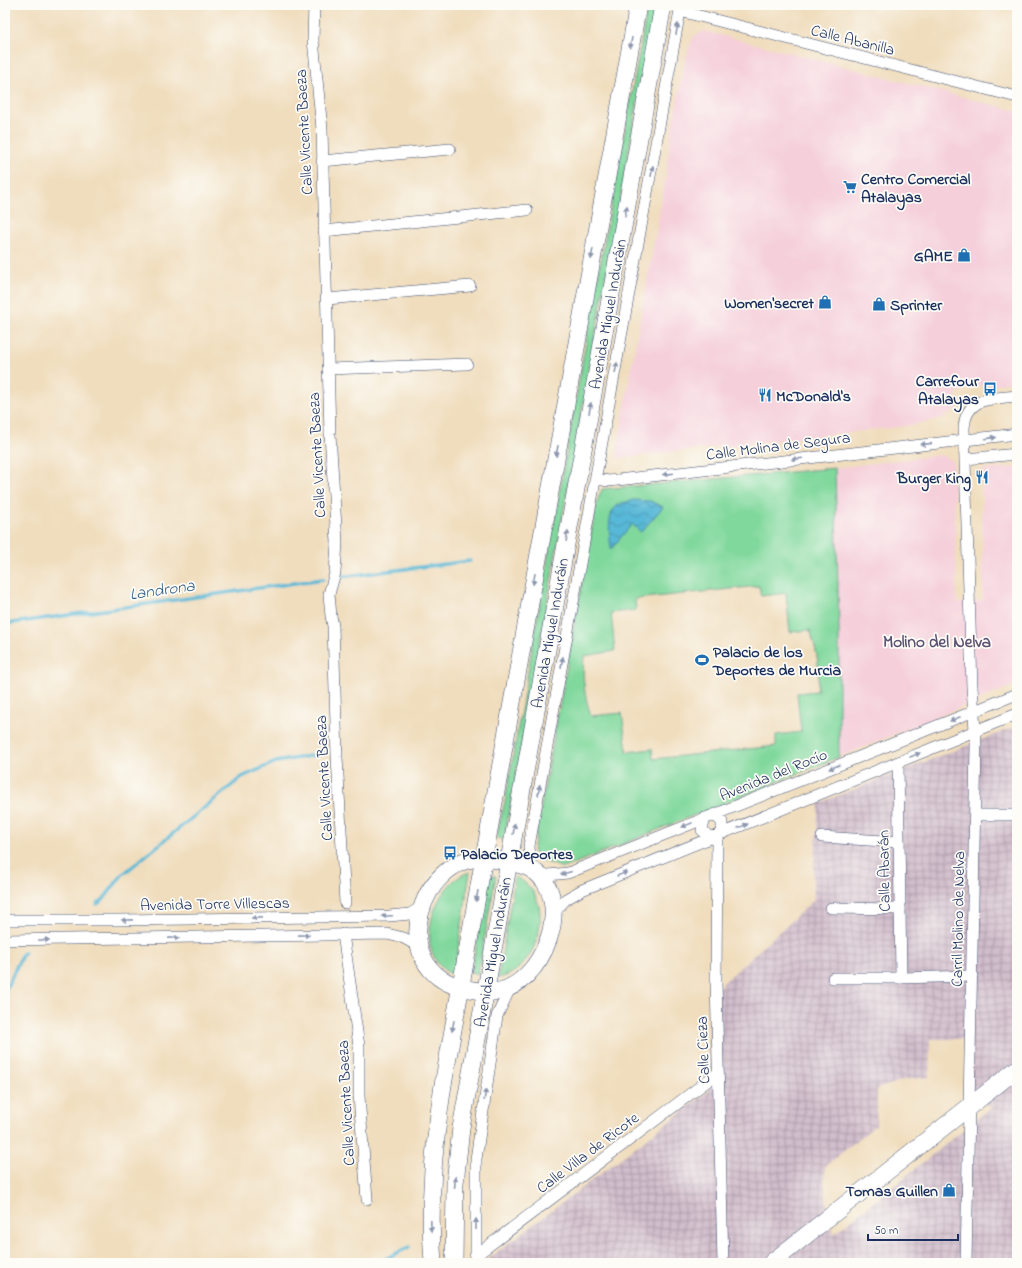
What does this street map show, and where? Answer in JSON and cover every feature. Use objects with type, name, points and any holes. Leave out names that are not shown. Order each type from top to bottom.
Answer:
[{"type":"main road","name":"Avenida Miguel Induráin","points":[[433,1263],[431,1212],[434,1154],[443,1085],[638,5]]},
{"type":"main road","name":"Avenida Miguel Induráin","points":[[454,1263],[454,1202],[457,1160],[485,991],[663,5]]},
{"type":"main road","points":[[484,858],[508,862],[535,873],[549,892],[553,913],[550,933],[540,960],[524,977],[511,986],[501,990],[485,991],[460,987],[442,980],[429,970],[422,958],[418,946],[418,929],[423,906],[433,887],[447,872],[462,862],[484,858]]},
{"type":"main road","points":[[771,1263],[1017,1069]]},
{"type":"street","name":"Calle Vicente Baeza","points":[[314,5],[313,40],[322,129],[330,434],[337,542],[335,573],[329,594],[333,626],[337,757],[345,903]]},
{"type":"street","points":[[535,873],[529,846],[681,8]]},
{"type":"street","name":"Calle Abanilla","points":[[681,8],[1017,97]]},
{"type":"street","points":[[322,161],[450,149]]},
{"type":"street","points":[[324,231],[527,210]]},
{"type":"street","points":[[327,299],[470,286]]},
{"type":"street","points":[[328,369],[467,364]]},
{"type":"street","points":[[965,441],[965,422],[970,407],[981,401],[1017,396]]},
{"type":"street","name":"Calle Molina de Segura","points":[[596,479],[609,481],[1017,434]]},
{"type":"street","name":"Carril Molino de Nelva","points":[[965,441],[973,712],[975,731],[975,815],[966,1263]]},
{"type":"street","points":[[966,459],[1017,454]]},
{"type":"street","name":"Avenida del Rocío","points":[[535,873],[568,873],[1017,694]]},
{"type":"street","points":[[553,913],[572,894],[1017,714]]},
{"type":"street","name":"Calle Abarán","points":[[898,762],[901,978]]},
{"type":"street","points":[[975,815],[1017,815]]},
{"type":"street","points":[[708,817],[717,817],[722,822],[722,831],[717,836],[708,836],[702,830],[708,817]]},
{"type":"street","name":"Calle Cieza","points":[[717,836],[716,981],[723,1263]]},
{"type":"street","points":[[822,837],[899,842]]},
{"type":"street","name":"Avenida Torre Villescas","points":[[5,920],[389,916],[410,914],[423,906]]},
{"type":"street","points":[[830,908],[900,909]]},
{"type":"street","name":"Calle Vicente Baeza","points":[[343,934],[359,1046],[359,1096],[367,1199]]},
{"type":"street","points":[[8,938],[387,934],[404,938],[418,946]]},
{"type":"street","points":[[833,978],[972,976]]},
{"type":"street","points":[[476,1260],[476,1159],[497,1016],[511,986]]},
{"type":"street","name":"Calle Villa de Ricote","points":[[476,1260],[718,1073]]},
{"type":"shaded area","name":"Centro Comercial Atalayas","points":[[704,31],[1017,111],[1017,382],[968,387],[956,394],[958,408],[943,418],[907,426],[617,458],[621,427],[666,176],[670,139],[685,61],[693,37]]},
{"type":"shaded area","points":[[941,455],[953,462],[957,603],[983,600],[982,470],[1017,467],[1017,684],[839,757],[839,628],[835,468]]},
{"type":"shaded area","points":[[1017,726],[1017,1263],[488,1263],[488,1259],[709,1091],[710,995],[814,900],[813,879],[819,803]],"holes":[[[930,1039],[968,1039],[966,1099],[993,1106],[834,1234],[827,1208],[824,1183],[825,1166],[876,1125],[877,1089],[904,1080],[929,1077]]]},
{"type":"green space","points":[[648,5],[655,5],[504,840],[496,837],[505,802],[586,342]]},
{"type":"green space","points":[[835,468],[839,628],[839,757],[563,868],[539,859],[533,851],[597,502],[602,489]],"holes":[[[759,586],[761,596],[786,593],[790,632],[810,630],[818,660],[819,675],[817,691],[797,693],[801,732],[776,735],[776,746],[653,759],[652,749],[627,752],[622,713],[591,716],[584,686],[584,656],[615,651],[611,613],[636,610],[635,599]]]},
{"type":"green space","points":[[470,872],[454,975],[440,966],[433,954],[430,938],[431,921],[445,890],[457,879]]},
{"type":"green space","points":[[489,876],[496,876],[478,973],[471,973]]},
{"type":"green space","points":[[515,877],[529,886],[537,899],[540,915],[539,932],[533,948],[525,962],[513,972],[498,978]]},
{"type":"water","points":[[633,500],[650,501],[663,507],[641,532],[632,524],[611,549],[609,531],[612,512],[615,507],[620,504]]},
{"type":"waterway","name":"Landrona","points":[[338,579],[339,577],[470,561]]},
{"type":"waterway","name":"Landrona","points":[[5,624],[323,579]]},
{"type":"waterway","name":"Landrona","points":[[97,904],[103,900],[122,875],[242,777],[276,762],[327,753]]},
{"type":"waterway","name":"Landrona","points":[[5,991],[22,955],[25,952]]},
{"type":"waterway","points":[[377,1263],[409,1247]]},
{"type":"place","name":"Centro Comercial Atalayas","points":[[850,187]]},
{"type":"place","name":"GAME","points":[[964,255]]},
{"type":"place","name":"Women'secret","points":[[825,302]]},
{"type":"place","name":"Sprinter","points":[[879,304]]},
{"type":"place","name":"Carrefour Atalayas","points":[[990,389]]},
{"type":"place","name":"McDonald's","points":[[765,395]]},
{"type":"place","name":"Burger King","points":[[982,477]]},
{"type":"place","name":"Palacio de los Deportes de Murcia","points":[[702,660]]},
{"type":"place","name":"Palacio Deportes","points":[[450,853]]},
{"type":"place","name":"Tomas Guillen","points":[[949,1190]]},
{"type":"district","name":"Molino del Nelva","points":[[937,641]]}]
